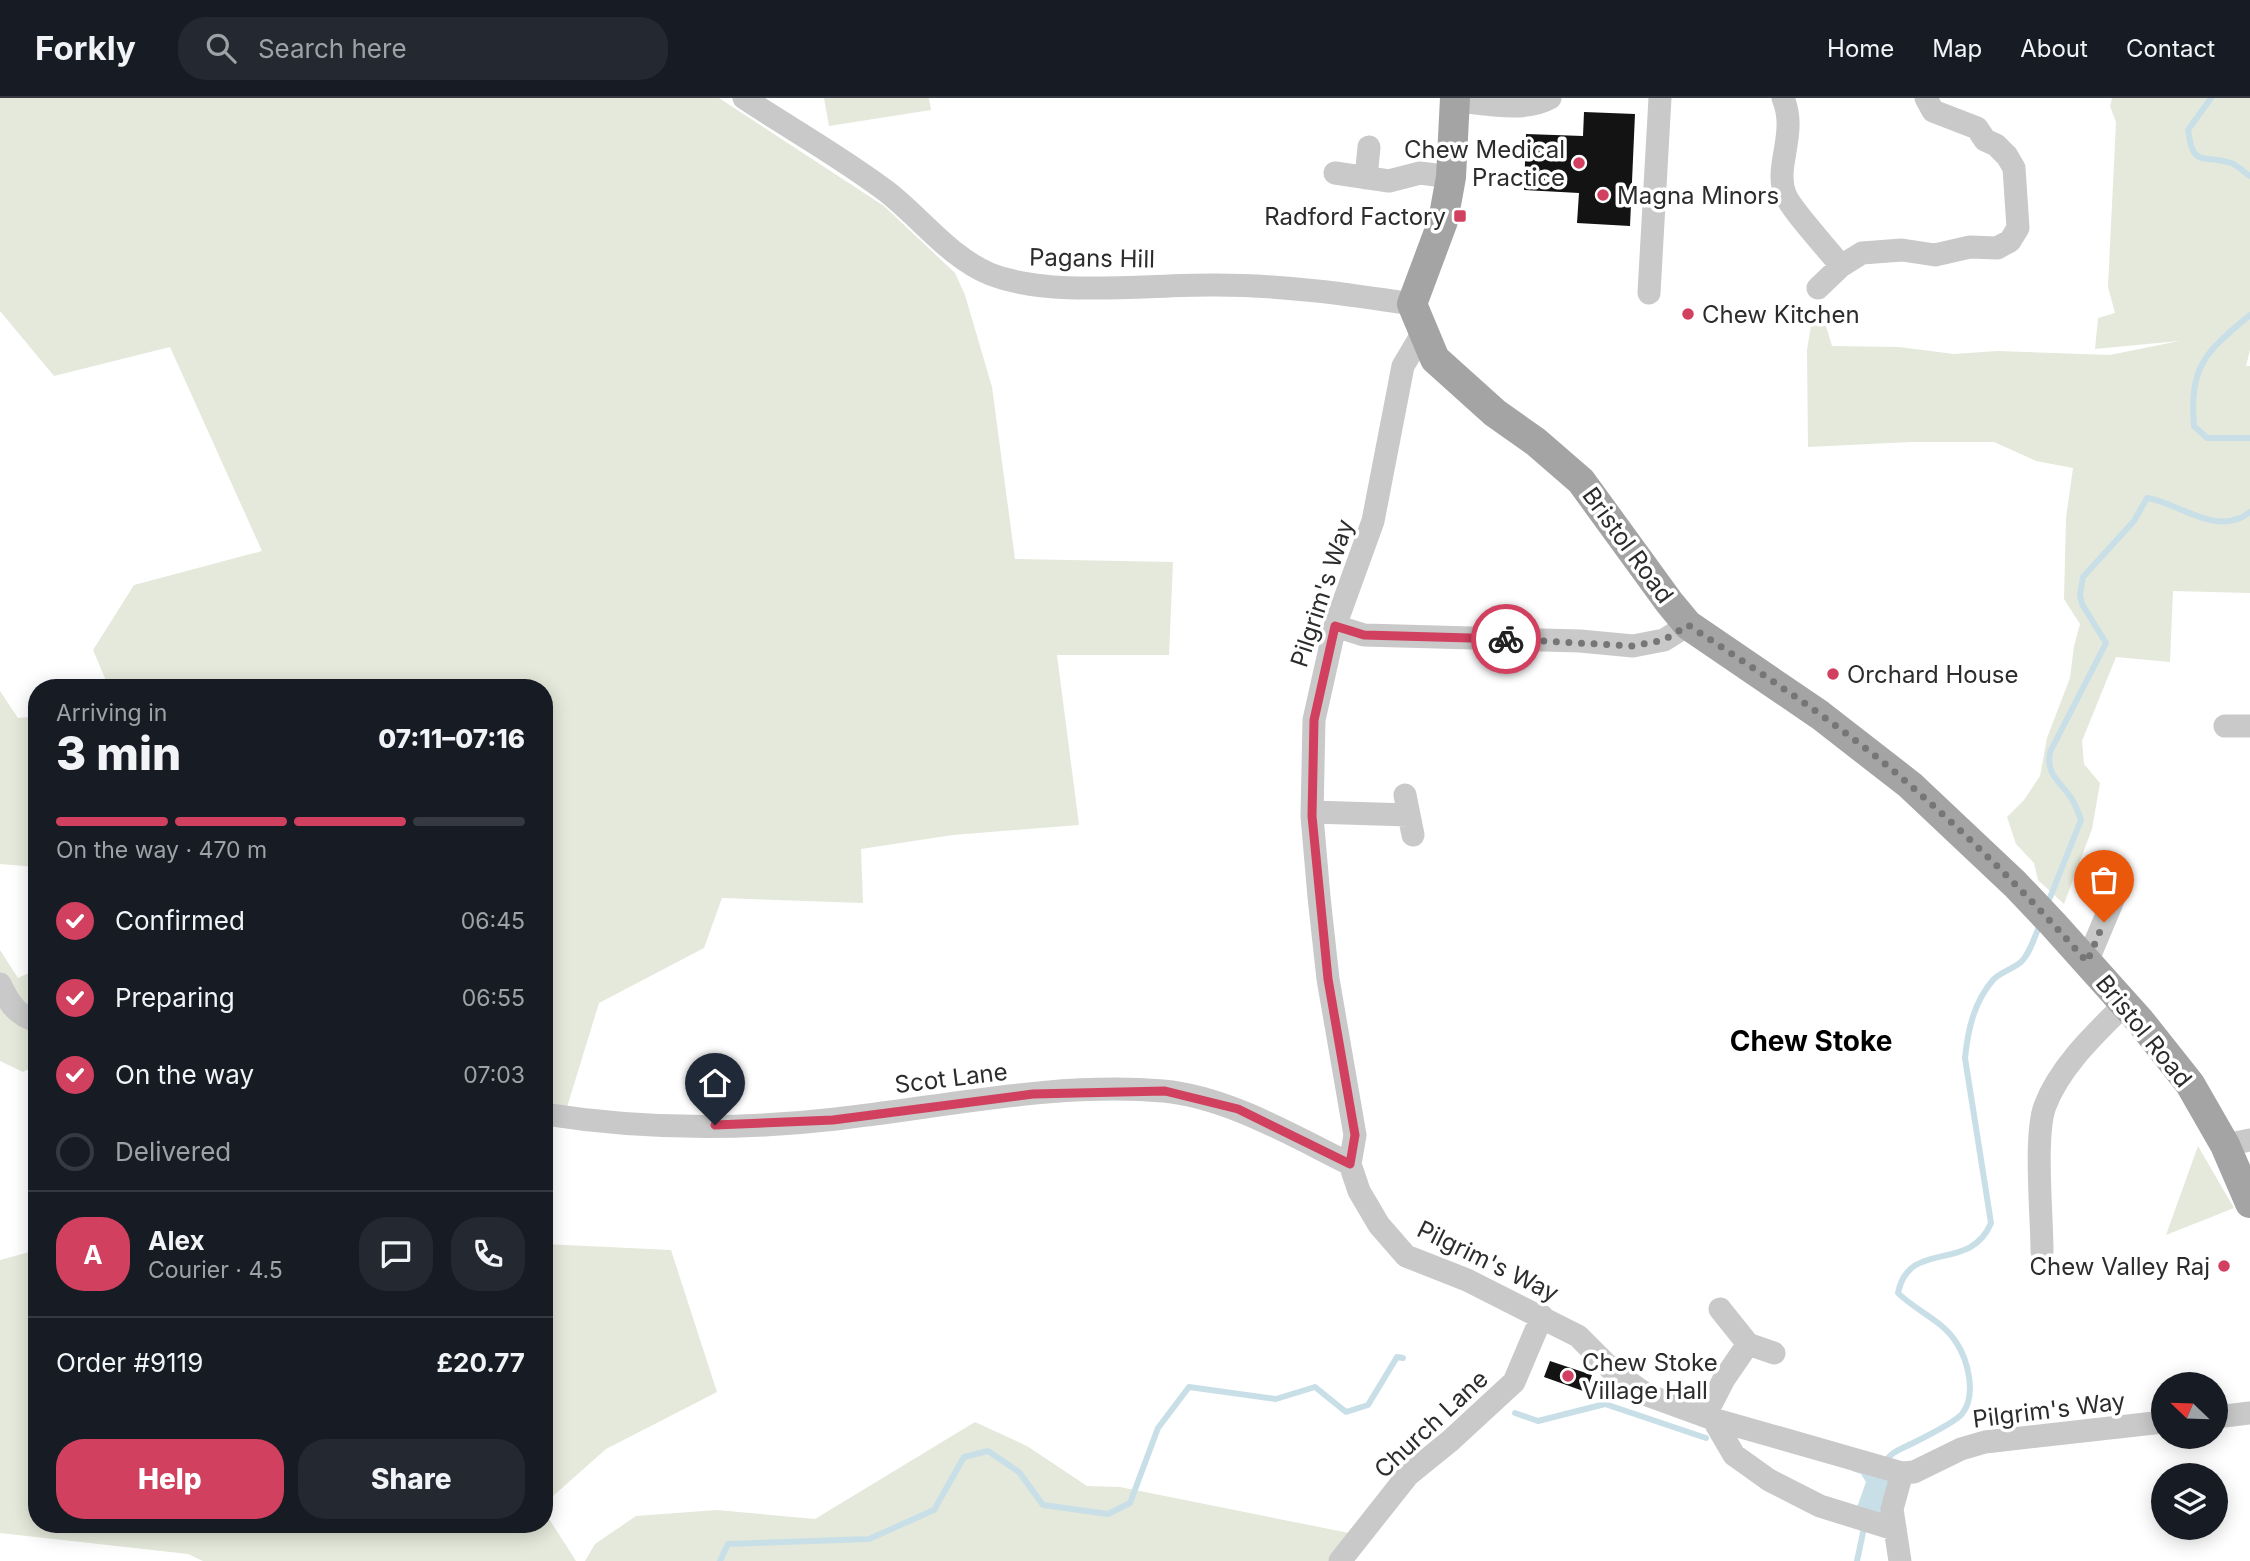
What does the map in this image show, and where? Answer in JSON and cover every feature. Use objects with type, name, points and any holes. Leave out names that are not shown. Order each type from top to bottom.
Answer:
[{"type":"main road","points":[[1412,304],[1443,221],[1451,177],[1455,99]]},
{"type":"main road","name":"Bristol Road","points":[[1412,304],[1422,334],[1435,359],[1581,481],[1669,603],[1688,625],[1820,715],[1910,785],[2044,914],[2125,1004],[2237,1143],[2250,1203]]},
{"type":"street","name":"Pagans Hill","points":[[744,98],[886,191],[965,260],[987,273],[1014,282],[1049,287],[1218,285],[1324,290],[1412,304]]},
{"type":"street","points":[[1455,99],[1511,106],[1542,102],[1550,98]]},
{"type":"street","points":[[1648,293],[1660,98]]},
{"type":"street","points":[[1783,98],[1790,114],[1783,171],[1785,194],[1841,266]]},
{"type":"street","points":[[1818,288],[1841,266],[1862,253],[1902,250],[1935,255],[1970,247],[1997,248],[2010,241],[2018,228],[2014,168],[2007,156],[1996,145],[1985,140],[1977,128],[1933,111],[1926,98]]},
{"type":"street","points":[[1366,178],[1369,147]]},
{"type":"street","points":[[1335,173],[1389,181],[1420,173],[1451,177]]},
{"type":"street","name":"Pilgrim's Way","points":[[1422,334],[1403,366],[1373,521],[1335,626],[1314,720],[1312,813],[1328,979],[1355,1135],[1350,1164],[1359,1191],[1379,1225],[1406,1256],[1467,1280],[1577,1336],[1612,1370],[1647,1395],[1709,1418],[1899,1472],[1914,1472],[1961,1448],[1986,1441],[2151,1423]]},
{"type":"street","points":[[1335,626],[1364,635],[1580,641],[1633,646],[1664,640],[1688,625]]},
{"type":"street","points":[[2225,726],[2250,726]]},
{"type":"street","points":[[1312,813],[1409,815]]},
{"type":"street","points":[[2087,962],[2121,881]]},
{"type":"street","points":[[0,984],[10,1005],[22,1017],[28,1019]]},
{"type":"street","points":[[2042,1251],[2050,1167],[2040,1130],[2046,1103],[2060,1078],[2092,1037],[2125,1004]]},
{"type":"street","name":"Scot Lane","points":[[553,1115],[696,1126],[833,1120],[1033,1094],[1165,1091],[1238,1109],[1350,1164]]},
{"type":"street","points":[[1720,1310],[1748,1345],[1774,1353]]},
{"type":"street","name":"Church Lane","points":[[1340,1561],[1408,1475],[1450,1441],[1514,1382],[1542,1316]]},
{"type":"street","points":[[1748,1345],[1724,1379],[1709,1418],[1728,1446],[1769,1480],[1820,1506],[1874,1524],[1900,1561]]},
{"type":"street","points":[[2228,1416],[2250,1413]]},
{"type":"street","points":[[1874,1524],[1892,1509],[1899,1472]]},
{"type":"shaded area","points":[[0,98],[719,98],[884,206],[955,273],[965,295],[992,387],[1015,559],[1173,562],[1169,655],[1057,655],[1079,825],[953,835],[861,849],[863,903],[722,898],[704,948],[599,1003],[564,1117],[553,1115],[553,679],[105,679],[93,650],[134,585],[262,551],[170,347],[54,376],[0,311]]},
{"type":"shaded area","points":[[824,98],[929,98],[931,110],[829,126]]},
{"type":"shaded area","points":[[2112,98],[2250,98],[2250,350],[2246,366],[2250,366],[2250,593],[2173,591],[2170,662],[2116,657],[2082,741],[2084,764],[2100,783],[2092,829],[2064,904],[2038,880],[2034,863],[2016,844],[2007,817],[2024,800],[2040,776],[2047,738],[2070,678],[2080,624],[2064,599],[2066,518],[2073,468],[2036,461],[1994,442],[1911,442],[1808,447],[1807,350],[1811,325],[1826,326],[1832,346],[1899,347],[1954,354],[1997,351],[2110,355],[2179,341],[2095,349],[2098,318],[2115,313],[2108,287],[2116,122],[2110,106]]},
{"type":"shaded area","points":[[0,691],[18,718],[28,717],[28,866],[0,864]]},
{"type":"shaded area","points":[[0,950],[18,978],[28,973],[28,1070],[23,1072],[0,1061]]},
{"type":"shaded area","points":[[2198,1146],[2234,1208],[2166,1235]]},
{"type":"shaded area","points":[[553,1244],[671,1250],[717,1392],[606,1449],[553,1496]]},
{"type":"shaded area","points":[[28,1252],[28,1533],[553,1533],[553,1525],[576,1561],[203,1561],[188,1554],[0,1533],[0,1260]]},
{"type":"shaded area","points":[[975,1422],[1027,1446],[1087,1486],[1120,1487],[1349,1533],[1329,1561],[585,1561],[595,1544],[636,1516],[717,1510],[815,1519]]},
{"type":"water","points":[[1855,1464],[1887,1476],[1892,1485],[1883,1524],[1855,1513],[1866,1482],[1861,1474],[1852,1471]]},
{"type":"building","name":"Chew Medical Practice","points":[[1584,112],[1635,114],[1630,226],[1577,223],[1579,193],[1524,190],[1526,134],[1583,136]]},
{"type":"building","name":"Chew Stoke Village Hall","points":[[1550,1361],[1592,1375],[1586,1392],[1544,1377]]},
{"type":"waterway","points":[[2211,98],[2188,130],[2193,150],[2201,158],[2233,164],[2250,176]]},
{"type":"waterway","points":[[2250,315],[2222,339],[2204,362],[2194,388],[2193,405],[2194,426],[2207,438],[2250,438]]},
{"type":"waterway","points":[[2047,905],[2081,820],[2073,801],[2051,771],[2050,752],[2106,643],[2082,604],[2080,595],[2083,577],[2134,521],[2147,498],[2212,520],[2237,519],[2250,512]]},
{"type":"waterway","points":[[1885,1463],[1896,1451],[1952,1422],[1967,1406],[1969,1378],[1956,1342],[1944,1328],[1898,1293],[1904,1276],[1914,1266],[1969,1248],[1981,1238],[1991,1223],[1965,1058],[1968,1037],[1973,1016],[1986,988],[1996,977],[2024,958],[2041,922]]},
{"type":"waterway","points":[[720,1561],[728,1544],[869,1539],[934,1510],[964,1457],[988,1451],[1019,1472],[1043,1505],[1108,1514],[1130,1503],[1158,1428],[1189,1387],[1276,1399],[1315,1387],[1346,1412],[1368,1405],[1397,1357],[1403,1358]]},
{"type":"waterway","points":[[1515,1413],[1538,1421],[1605,1404],[1706,1438]]},
{"type":"waterway","points":[[1857,1561],[1865,1523]]},
{"type":"way so far","points":[[1506,639],[1633,646],[1664,640],[1688,625],[1820,715],[1910,785],[2015,884],[2087,962],[2104,922]]},
{"type":"place","name":"Chew Medical Practice","points":[[1579,163]]},
{"type":"place","name":"Magna Minors","points":[[1603,195]]},
{"type":"place","name":"Radford Factory","points":[[1460,216]]},
{"type":"place","name":"Chew Kitchen","points":[[1688,314]]},
{"type":"place","name":"Orchard House","points":[[1833,674]]},
{"type":"place","name":"Chew Valley Raj","points":[[2224,1266]]},
{"type":"place","name":"Chew Stoke Village Hall","points":[[1568,1376]]},
{"type":"district","name":"Chew Stoke","points":[[1811,1041]]},
{"type":"route","points":[[715,1125],[833,1120],[1033,1094],[1165,1091],[1238,1109],[1350,1164],[1355,1135],[1328,979],[1312,816],[1314,720],[1335,626],[1364,635],[1506,639]]}]
